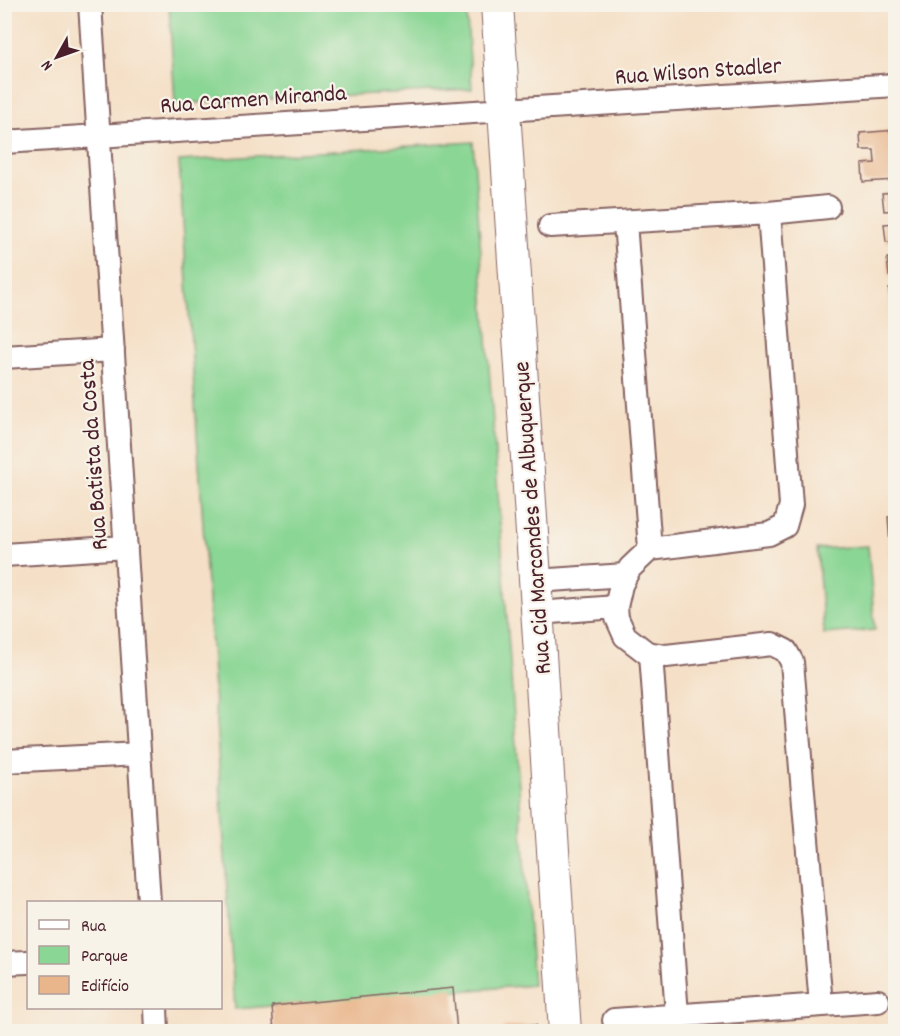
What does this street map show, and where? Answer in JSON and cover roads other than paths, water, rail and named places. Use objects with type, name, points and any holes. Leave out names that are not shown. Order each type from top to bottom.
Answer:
[{"type":"street","name":"Rua Batista da Costa","points":[[90,4],[149,901]]},
{"type":"street","name":"Rua Cid Marcondes de Albuquerque","points":[[497,4],[565,1032]]},
{"type":"street","name":"Rua Wilson Stadler","points":[[504,110],[896,85]]},
{"type":"street","name":"Rua Carmen Miranda","points":[[4,142],[99,134],[504,110]]},
{"type":"street","points":[[550,226],[769,213],[828,207]]},
{"type":"street","points":[[769,213],[791,505],[785,526],[769,534],[651,549],[626,574],[616,607],[617,618],[625,636],[647,653],[666,656],[772,644],[786,651],[792,662],[820,1005]]},
{"type":"street","points":[[625,222],[651,549]]},
{"type":"street","points":[[4,357],[113,350]]},
{"type":"street","points":[[4,555],[126,547]]},
{"type":"street","points":[[535,581],[626,574]]},
{"type":"street","points":[[538,613],[616,607]]},
{"type":"street","points":[[651,654],[677,1015]]},
{"type":"street","points":[[4,761],[139,754]]},
{"type":"street","points":[[4,963],[27,962]]},
{"type":"street","points":[[614,1020],[878,1000]]},
{"type":"street","points":[[156,1009],[157,1032]]}]
